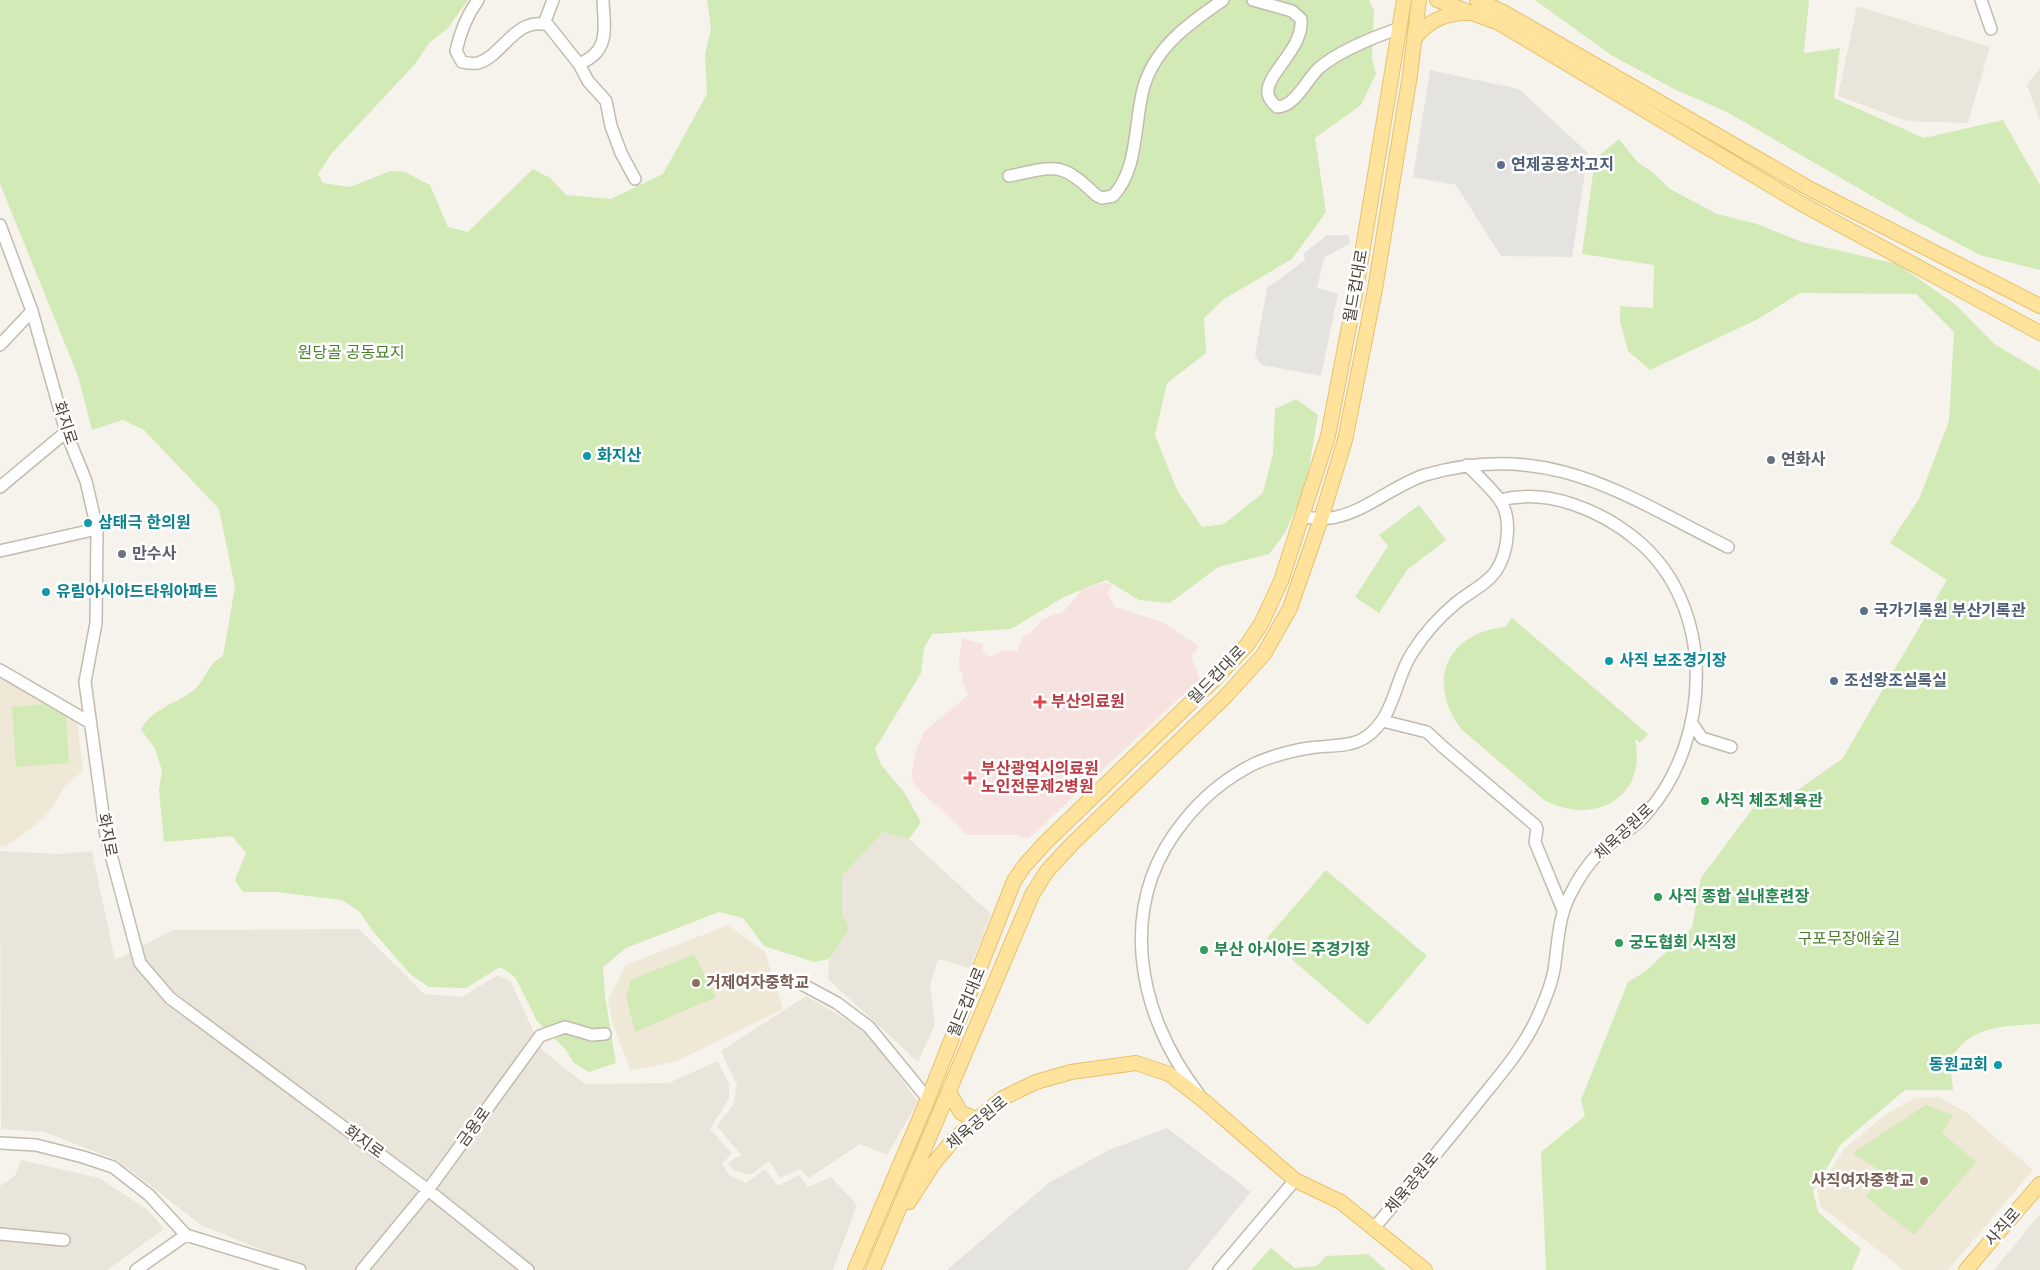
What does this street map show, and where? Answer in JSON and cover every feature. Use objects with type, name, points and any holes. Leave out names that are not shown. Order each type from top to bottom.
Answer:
[{"type":"main road","name":"월드컵대로","points":[[855,1270],[928,1099],[1014,881],[1025,865],[1046,842],[1212,682],[1247,644],[1276,595],[1328,436],[1356,290],[1404,0]]},
{"type":"main road","name":"월드컵대로","points":[[873,1270],[1032,895],[1047,871],[1226,696],[1264,654],[1290,608],[1321,519],[1345,440],[1375,288],[1415,38],[1419,0]]},
{"type":"main road","points":[[1437,0],[1504,12]]},
{"type":"main road","points":[[1487,0],[1504,12],[1812,190],[2040,306]]},
{"type":"main road","points":[[1415,38],[1438,18],[1476,7]]},
{"type":"main road","points":[[1476,7],[1499,23],[1800,203],[2040,334]]},
{"type":"main road","name":"체육공원로","points":[[890,1229],[934,1163],[954,1138],[1003,1098],[1036,1082],[1071,1072],[1136,1063],[1169,1074],[1204,1101],[1294,1180],[1342,1202],[1425,1270]]},
{"type":"main road","points":[[950,1092],[961,1113],[978,1119]]},
{"type":"main road","name":"사직로","points":[[1966,1270],[2040,1184]]},
{"type":"street","points":[[478,0],[468,14],[456,51],[462,62],[475,64],[485,60],[509,37],[532,24],[548,25],[579,64],[588,82],[606,101],[611,126],[621,153],[635,179]]},
{"type":"street","points":[[544,24],[553,0]]},
{"type":"street","points":[[579,64],[591,59],[605,40],[603,0]]},
{"type":"street","points":[[1009,176],[1053,168],[1067,170],[1102,198],[1113,196],[1128,168],[1144,85],[1160,54],[1175,34],[1223,0]]},
{"type":"street","points":[[1254,0],[1292,12],[1301,19],[1301,34],[1268,87],[1270,100],[1277,107],[1282,107],[1297,94],[1319,68],[1359,44],[1400,28]]},
{"type":"street","points":[[1981,0],[1991,30]]},
{"type":"street","name":"화지로","points":[[0,226],[32,311],[66,432],[86,481],[97,529],[96,623],[85,682],[106,836],[140,963],[170,998],[428,1190],[528,1270]]},
{"type":"street","points":[[0,345],[32,311]]},
{"type":"street","points":[[0,487],[66,432]]},
{"type":"street","points":[[1302,518],[1321,519],[1349,513],[1424,476],[1467,465],[1506,464],[1559,469],[1586,477],[1624,493],[1728,547]]},
{"type":"street","points":[[1204,1101],[1180,1066],[1158,1026],[1143,971],[1142,922],[1149,883],[1156,862],[1176,831],[1199,803],[1213,791],[1256,763],[1310,748],[1352,743],[1368,735],[1383,721],[1390,710],[1401,674],[1426,633],[1456,603],[1484,583],[1495,572],[1502,559],[1506,528],[1505,514],[1500,500],[1467,465]]},
{"type":"street","name":"체육공원로","points":[[1374,1228],[1527,1039],[1553,973],[1563,910],[1585,870],[1597,854],[1633,828],[1658,799],[1678,764],[1691,722],[1697,676],[1692,634],[1687,615],[1674,586],[1655,557],[1611,520],[1575,506],[1534,497],[1515,496],[1500,500]]},
{"type":"street","points":[[0,551],[97,529]]},
{"type":"street","points":[[0,670],[89,722]]},
{"type":"street","points":[[1383,721],[1431,734],[1443,747],[1535,825],[1537,829],[1535,842],[1563,910]]},
{"type":"street","points":[[1691,722],[1702,738],[1731,747]]},
{"type":"street","points":[[798,982],[837,1003],[869,1027],[928,1099]]},
{"type":"street","name":"금용로","points":[[362,1270],[428,1190],[540,1036],[565,1027],[592,1035],[605,1034]]},
{"type":"street","points":[[0,1143],[36,1145],[83,1157],[113,1168],[149,1195],[186,1235],[300,1270]]},
{"type":"street","points":[[1219,1270],[1294,1180]]},
{"type":"street","points":[[0,1234],[64,1240]]},
{"type":"street","points":[[136,1270],[186,1235]]},
{"type":"shaded area","points":[[1857,6],[1990,47],[1968,123],[1907,121],[1838,96]]},
{"type":"shaded area","points":[[2040,68],[2040,121],[2027,85]]},
{"type":"shaded area","name":"연제공용차고지","points":[[1430,70],[1519,89],[1588,153],[1572,257],[1501,256],[1456,185],[1413,177]]},
{"type":"shaded area","points":[[1327,235],[1348,235],[1350,243],[1324,258],[1317,288],[1338,294],[1321,376],[1262,365],[1255,356],[1267,288],[1305,260],[1304,253]]},
{"type":"shaded area","points":[[1104,583],[1113,584],[1107,593],[1115,607],[1162,622],[1199,646],[1191,657],[1200,679],[1028,839],[1015,835],[966,835],[956,823],[917,788],[911,779],[916,751],[924,732],[968,695],[962,680],[963,672],[958,669],[962,638],[983,644],[982,653],[991,657],[1002,650],[1017,651],[1022,638],[1031,632],[1044,618],[1063,612],[1082,590]]},
{"type":"shaded area","points":[[0,675],[77,721],[83,771],[64,787],[51,810],[36,825],[5,847],[0,845]]},
{"type":"shaded area","points":[[883,832],[909,839],[991,914],[970,968],[938,959],[930,985],[935,1024],[918,1062],[828,979],[829,959],[849,930],[842,912],[842,876]]},
{"type":"shaded area","points":[[0,851],[60,854],[92,851],[115,960],[173,930],[359,929],[424,994],[462,997],[498,975],[511,982],[542,1050],[585,1084],[669,1083],[717,1061],[729,1083],[729,1099],[710,1129],[732,1153],[722,1164],[729,1175],[746,1183],[765,1169],[778,1186],[799,1175],[808,1187],[831,1177],[857,1205],[833,1270],[311,1270],[201,1225],[117,1160],[44,1132],[1,1129]]},
{"type":"shaded area","name":"거제여자중학교","points":[[728,925],[765,952],[783,1009],[677,1061],[631,1071],[613,1025],[608,1000],[626,965]]},
{"type":"shaded area","points":[[806,996],[866,1031],[918,1102],[887,1155],[860,1144],[809,1178],[800,1169],[780,1178],[769,1161],[750,1175],[735,1171],[727,1163],[741,1155],[717,1126],[733,1105],[737,1085],[721,1051]]},
{"type":"shaded area","name":"사직여자중학교","points":[[1939,1097],[1967,1113],[2033,1170],[1948,1270],[1904,1270],[1821,1207],[1817,1191],[1845,1148],[1885,1115],[1915,1098]]},
{"type":"shaded area","points":[[1167,1128],[1251,1192],[1187,1270],[947,1270],[1050,1182],[1109,1150]]},
{"type":"shaded area","points":[[21,1160],[99,1178],[148,1210],[164,1229],[107,1270],[0,1270],[0,1186],[15,1176]]},
{"type":"shaded area","points":[[2040,1214],[2040,1270],[1994,1270]]},
{"type":"green space","name":"원당골 공동묘지","points":[[0,0],[468,0],[448,28],[429,43],[415,64],[332,153],[318,174],[323,183],[350,187],[390,171],[405,172],[430,185],[448,227],[468,232],[533,169],[550,178],[566,195],[611,199],[663,174],[707,94],[705,54],[711,29],[707,0],[1369,0],[1374,11],[1372,59],[1376,74],[1361,105],[1315,138],[1326,212],[1292,259],[1224,299],[1204,318],[1206,353],[1167,383],[1155,435],[1177,490],[1202,527],[1224,524],[1263,493],[1273,453],[1275,409],[1296,399],[1318,415],[1306,485],[1285,533],[1269,554],[1218,567],[1170,603],[1139,600],[1106,580],[1064,597],[1011,629],[932,634],[924,648],[921,673],[875,749],[881,765],[904,792],[921,822],[909,839],[883,832],[842,876],[842,912],[849,930],[829,959],[814,962],[764,946],[743,918],[719,912],[626,948],[603,967],[605,996],[616,1063],[589,1072],[573,1062],[566,1050],[537,1021],[515,977],[500,967],[466,988],[429,987],[410,974],[371,929],[360,912],[342,900],[276,892],[243,892],[235,880],[246,853],[232,836],[164,842],[159,790],[162,771],[155,748],[141,730],[151,716],[196,688],[214,662],[223,656],[235,587],[219,509],[144,430],[123,420],[92,430],[78,376],[0,184]]},
{"type":"green space","points":[[1535,0],[1809,0],[1804,53],[1840,48],[1834,98],[1924,138],[2003,120],[2040,185],[2040,270],[1980,255],[1910,218],[1725,111],[1676,90],[1611,55]]},
{"type":"green space","name":"구포무장애숲길","points":[[1619,139],[1638,163],[1651,171],[1670,189],[1717,214],[1757,224],[1802,242],[1897,264],[1955,304],[1994,344],[2040,371],[2040,1024],[2002,1027],[1968,1039],[1959,1048],[1951,1062],[1953,1090],[1905,1090],[1841,1144],[1813,1191],[1818,1212],[1861,1249],[1852,1270],[1546,1270],[1541,1152],[1585,1116],[1581,1100],[1628,982],[1646,971],[1692,928],[1701,878],[1759,800],[1788,797],[1842,759],[1947,580],[1890,543],[1919,499],[1949,421],[1954,332],[1916,294],[1800,293],[1758,319],[1650,370],[1628,351],[1620,321],[1620,306],[1653,308],[1654,265],[1582,254],[1595,159]]},
{"type":"green space","points":[[1419,505],[1446,540],[1407,570],[1379,613],[1355,597],[1388,546],[1379,535]]},
{"type":"green space","points":[[1512,618],[1648,734],[1640,743],[1635,739],[1637,760],[1633,778],[1625,792],[1613,802],[1598,808],[1581,810],[1563,807],[1544,800],[1461,729],[1450,711],[1445,694],[1444,678],[1448,663],[1456,650],[1468,639],[1485,631],[1505,627]]},
{"type":"green space","points":[[44,704],[66,717],[69,763],[16,767],[12,707]]},
{"type":"green space","points":[[1326,870],[1427,956],[1368,1025],[1267,938]]},
{"type":"green space","points":[[694,954],[716,997],[635,1032],[626,997],[631,980]]},
{"type":"green space","points":[[1926,1105],[1953,1115],[1942,1133],[1976,1162],[1914,1235],[1866,1197],[1882,1172],[1853,1153]]},
{"type":"green space","points":[[1271,1248],[1295,1268],[1317,1266],[1326,1256],[1368,1254],[1386,1270],[1251,1270]]},
{"type":"place","name":"연제공용차고지","points":[[1501,165]]},
{"type":"place","name":"화지산","points":[[587,456]]},
{"type":"place","name":"연화사","points":[[1771,460]]},
{"type":"place","name":"삼태극 한의원","points":[[88,523]]},
{"type":"place","name":"만수사","points":[[122,554]]},
{"type":"place","name":"유림아시아드타워아파트","points":[[46,592]]},
{"type":"place","name":"국가기록원 부산기록관","points":[[1864,611]]},
{"type":"place","name":"사직 보조경기장","points":[[1609,661]]},
{"type":"place","name":"조선왕조실록실","points":[[1834,681]]},
{"type":"place","name":"부산의료원","points":[[1040,702]]},
{"type":"place","name":"부산광역시의료원 노인전문제2병원","points":[[970,778]]},
{"type":"place","name":"사직 체조체육관","points":[[1705,801]]},
{"type":"place","name":"사직 종합 실내훈련장","points":[[1658,897]]},
{"type":"place","name":"궁도협회 사직정","points":[[1619,943]]},
{"type":"place","name":"부산 아시아드 주경기장","points":[[1204,950]]},
{"type":"place","name":"거제여자중학교","points":[[696,983]]},
{"type":"place","name":"동원교회","points":[[1998,1065]]},
{"type":"place","name":"사직여자중학교","points":[[1924,1181]]}]
